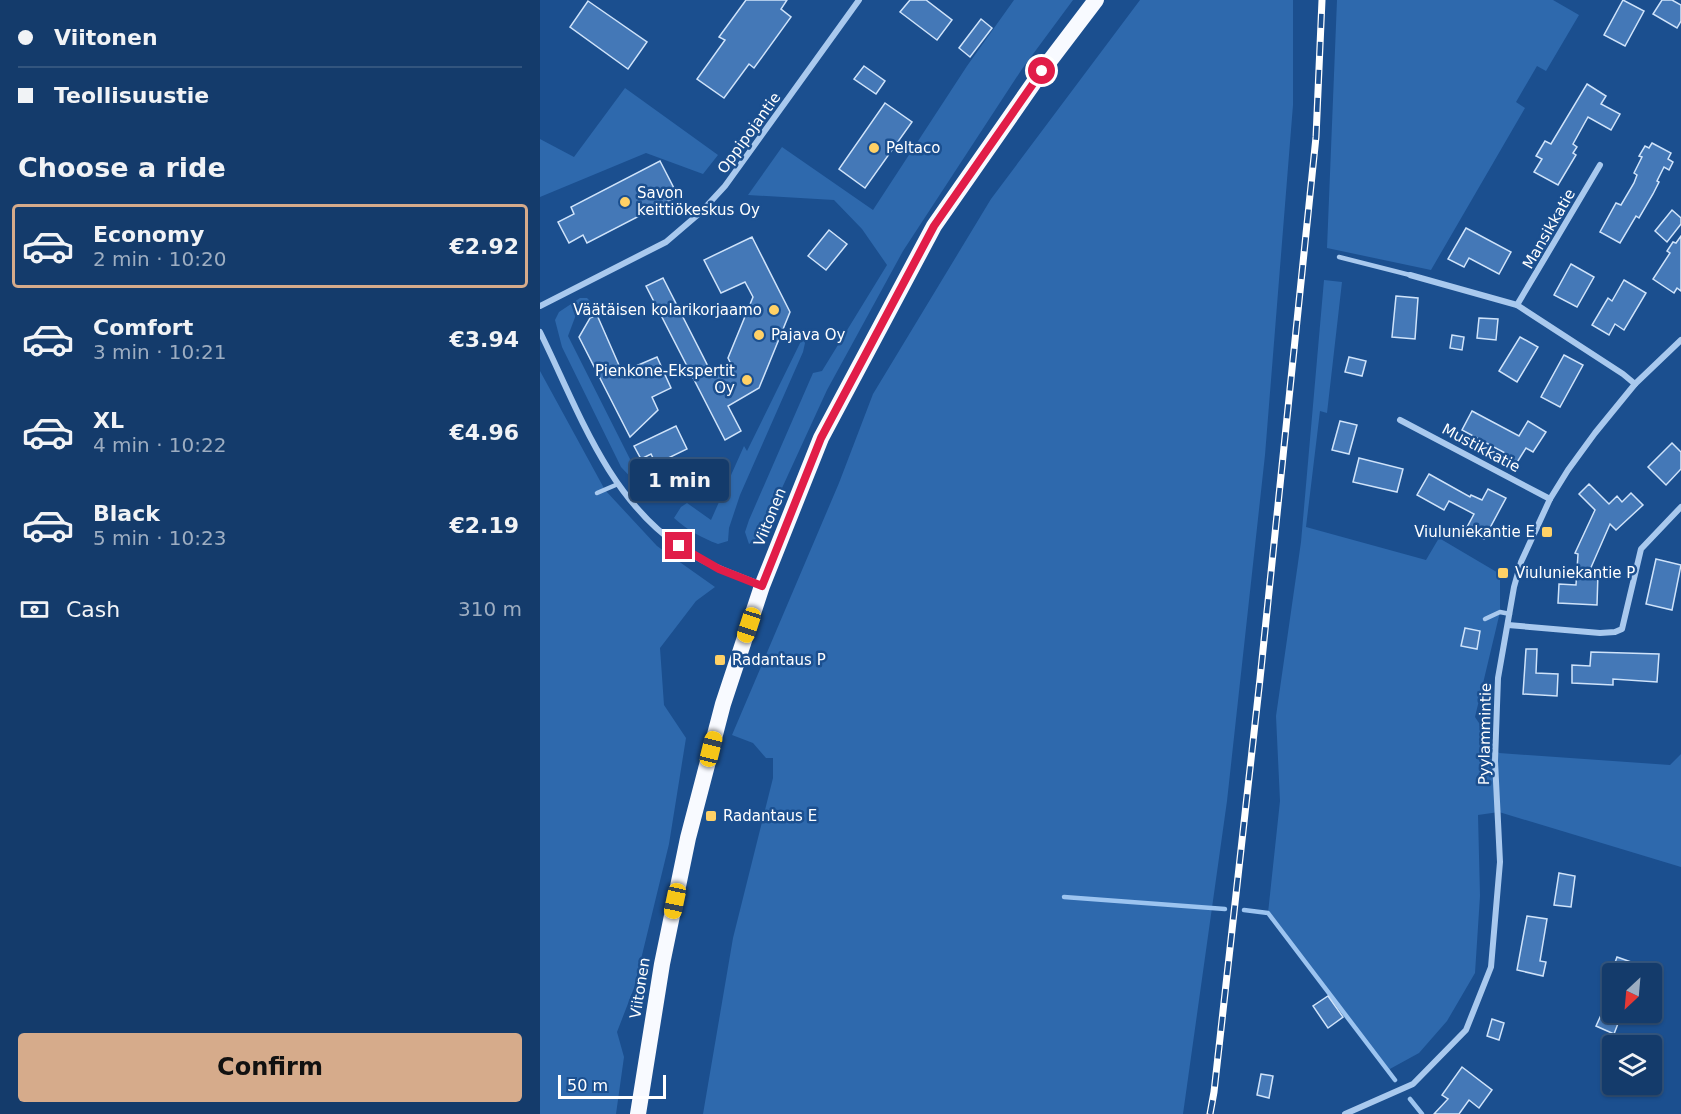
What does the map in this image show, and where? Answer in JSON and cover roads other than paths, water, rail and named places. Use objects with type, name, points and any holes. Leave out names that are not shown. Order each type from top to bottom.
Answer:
[{"type":"highway","name":"Viitonen","points":[[638,1114],[662,964],[688,838],[723,704],[762,586],[821,438],[934,226],[1042,71],[1096,0]]},
{"type":"street","name":"Oppipojantie","points":[[540,306],[666,242],[701,212],[725,186],[859,0]]},
{"type":"street","name":"Mansikkatie","points":[[1517,305],[1600,165]]},
{"type":"street","points":[[1410,275],[1517,305],[1635,384]]},
{"type":"street","points":[[540,332],[605,466],[651,525],[679,546],[719,569],[762,586]]},
{"type":"street","name":"Pyylammintie","points":[[1348,1113],[1413,1084],[1466,1030],[1491,967],[1500,862],[1496,789],[1496,702],[1514,587],[1521,562],[1550,499],[1595,433],[1635,384],[1681,340]]},
{"type":"street","name":"Mustikkatie","points":[[1400,420],[1550,499]]},
{"type":"street","points":[[1508,625],[1600,633],[1616,632],[1622,629],[1641,549],[1681,507]]},
{"type":"lane","points":[[1339,257],[1410,275]]},
{"type":"lane","points":[[597,493],[618,484]]},
{"type":"lane","points":[[1485,619],[1500,612],[1510,614]]},
{"type":"waterway","points":[[1064,897],[1225,909]]},
{"type":"waterway","points":[[1244,910],[1268,913],[1395,1080]]},
{"type":"waterway","points":[[1410,1099],[1422,1114]]},
{"type":"railway","points":[[1210,1114],[1260,679],[1316,137],[1322,0]]},
{"type":"place","name":"Peltaco","points":[[874,148]]},
{"type":"place","name":"Savon keittiökeskus Oy","points":[[625,202]]},
{"type":"place","name":"Väätäisen kolarikorjaamo","points":[[774,310]]},
{"type":"place","name":"Pajava Oy","points":[[759,335]]},
{"type":"place","name":"Pienkone-Ekspertit Oy","points":[[747,380]]},
{"type":"place","name":"Viuluniekantie E","points":[[1547,532]]},
{"type":"place","name":"Viuluniekantie P","points":[[1503,573]]},
{"type":"place","name":"Radantaus P","points":[[720,660]]},
{"type":"place","name":"Radantaus E","points":[[711,816]]}]
